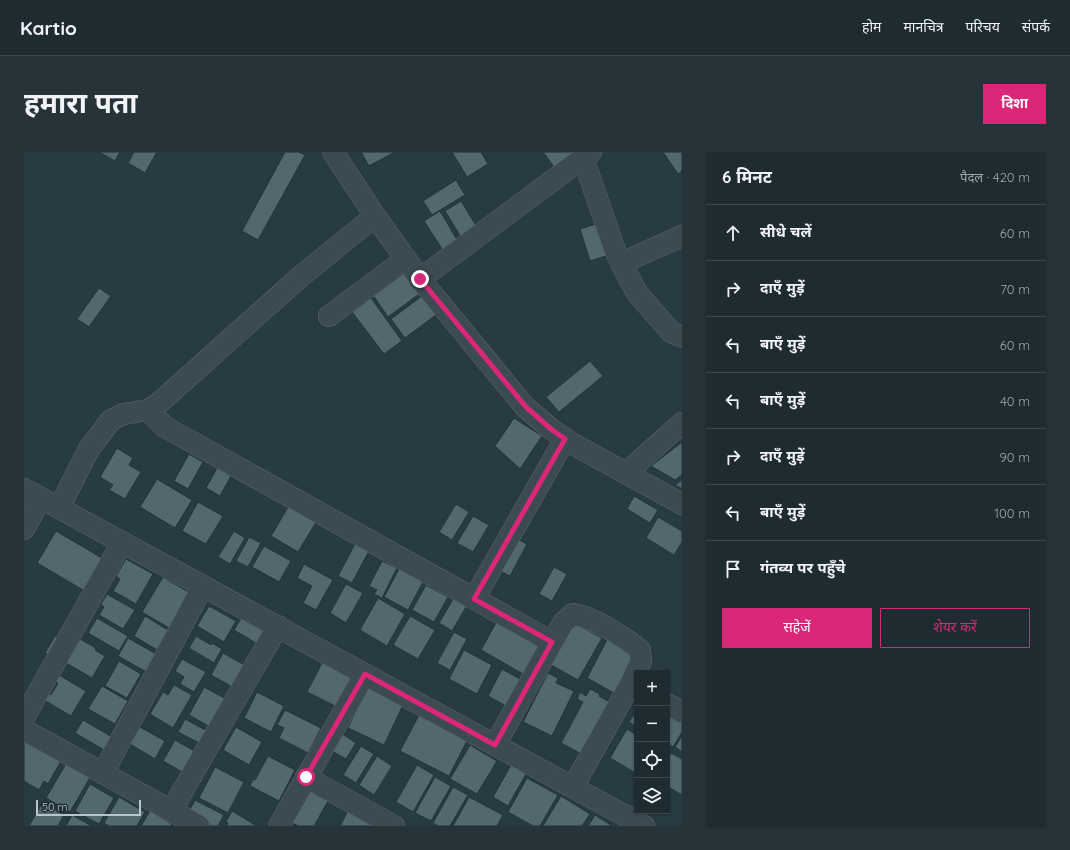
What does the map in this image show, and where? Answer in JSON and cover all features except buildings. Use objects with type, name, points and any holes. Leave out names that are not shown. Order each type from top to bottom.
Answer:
[{"type":"street","points":[[333,152],[420,279],[526,407],[565,439],[682,504]]},
{"type":"street","points":[[420,279],[587,155],[615,250],[621,263],[637,293],[671,332],[682,337]]},
{"type":"street","points":[[59,508],[89,449],[111,420],[124,414],[148,410],[159,403],[300,277],[376,216]]},
{"type":"street","points":[[621,263],[682,236]]},
{"type":"street","points":[[329,316],[406,259]]},
{"type":"street","points":[[148,410],[165,427],[552,642]]},
{"type":"street","points":[[626,474],[682,423]]},
{"type":"street","points":[[474,599],[565,439]]},
{"type":"street","points":[[24,529],[33,493],[644,826]]},
{"type":"street","points":[[24,718],[122,542]]},
{"type":"street","points":[[103,773],[203,586]]},
{"type":"street","points":[[495,745],[563,623],[573,614],[584,616],[630,641],[640,650],[641,661],[638,670]]},
{"type":"street","points":[[172,811],[278,626]]},
{"type":"street","points":[[279,826],[365,674]]},
{"type":"street","points":[[573,787],[634,685]]},
{"type":"street","points":[[670,706],[682,712]]},
{"type":"street","points":[[24,730],[199,826]]},
{"type":"street","points":[[306,777],[394,826]]},
{"type":"route","points":[[306,777],[365,674],[495,745],[552,642],[474,599],[565,439],[526,407],[420,279]]}]
